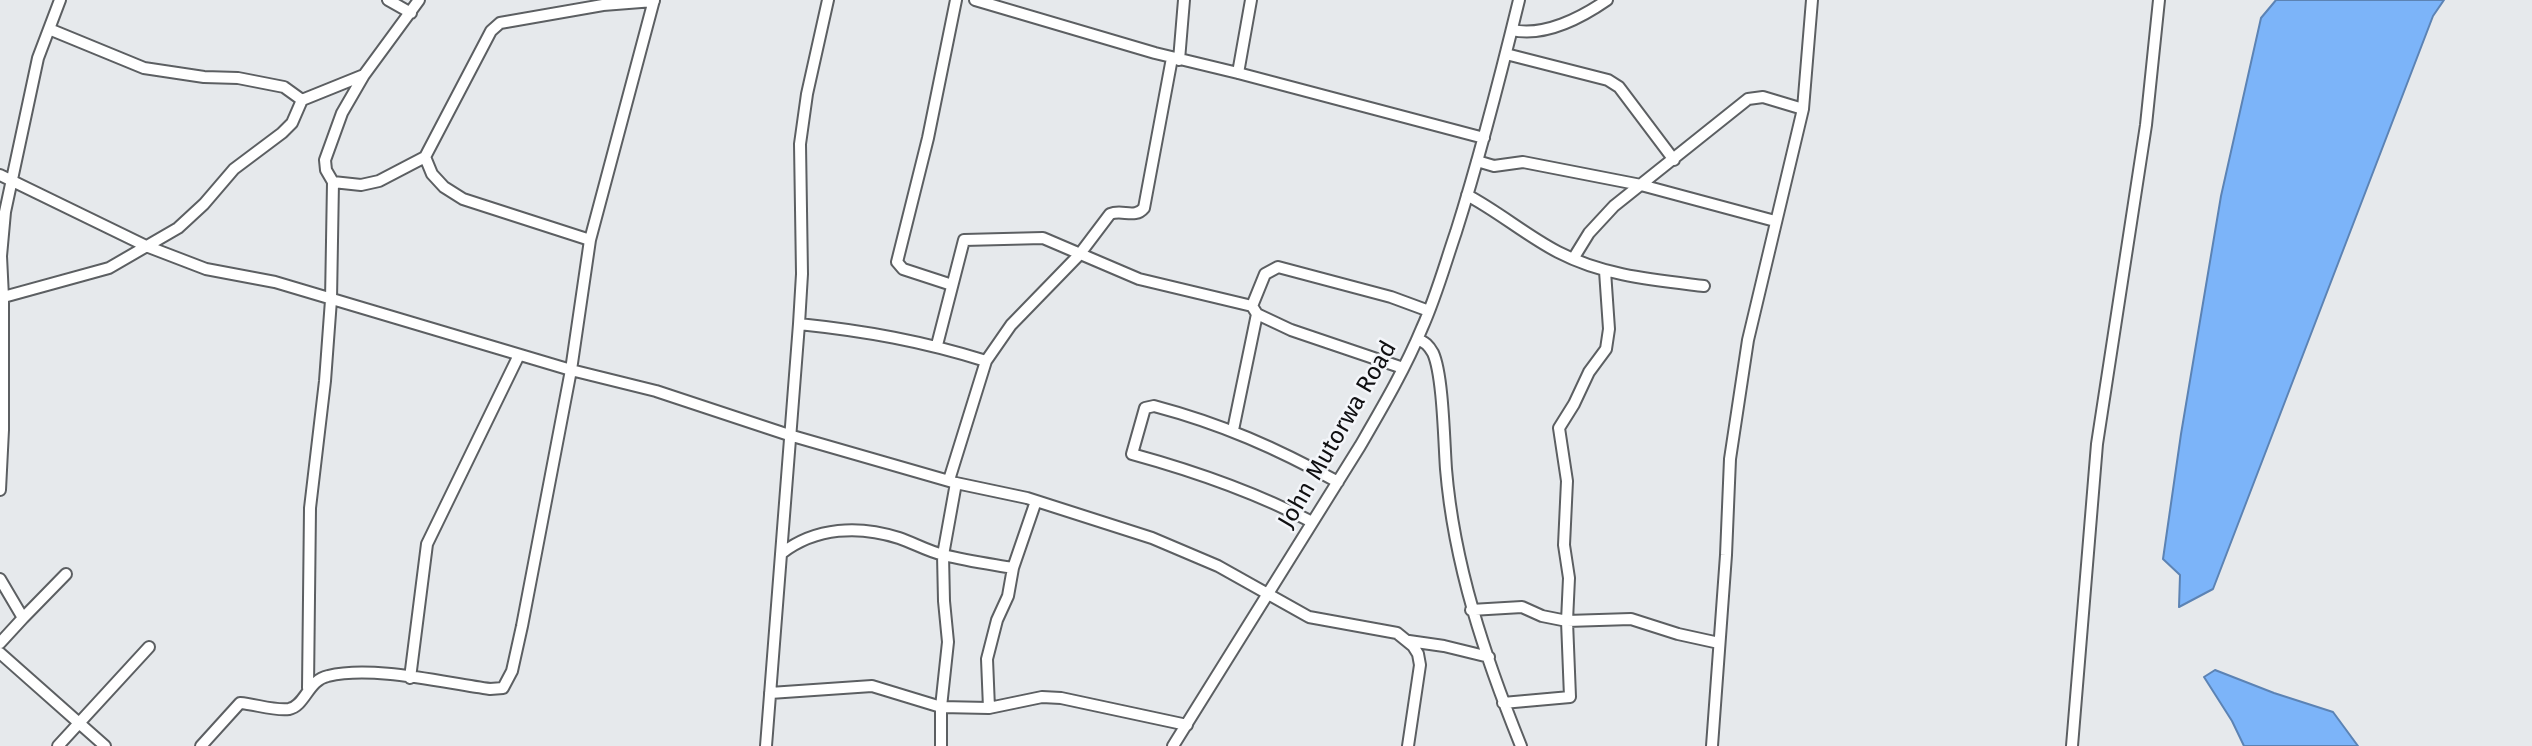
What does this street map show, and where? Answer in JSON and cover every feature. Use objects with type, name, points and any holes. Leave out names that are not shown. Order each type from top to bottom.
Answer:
[{"type":"street","points":[[0,490],[1,256],[5,178],[38,58],[60,0]]},
{"type":"street","points":[[388,0],[411,13]]},
{"type":"street","points":[[201,746],[240,703],[289,709],[300,704],[308,688],[310,508],[325,381],[331,300],[333,183],[326,170],[325,160],[342,113],[364,75],[419,0]]},
{"type":"street","points":[[766,746],[802,274],[800,144],[807,94],[828,0]]},
{"type":"street","points":[[952,285],[903,269],[897,262],[928,138],[956,0]]},
{"type":"street","points":[[975,0],[995,3],[1175,59],[1484,138]]},
{"type":"street","points":[[941,746],[941,707],[948,642],[943,555],[953,482],[986,361],[1011,325],[1079,255],[1111,214],[1135,214],[1144,208],[1175,59],[1184,0]]},
{"type":"street","points":[[1238,73],[1251,0]]},
{"type":"street","name":"John Mutorwa Road","points":[[1173,746],[1338,482],[1385,403],[1417,340],[1467,195],[1519,0]]},
{"type":"street","points":[[1512,30],[1533,33],[1583,16],[1607,0]]},
{"type":"street","points":[[1712,746],[1730,459],[1748,340],[1775,221],[1797,143],[1803,109],[1812,0]]},
{"type":"street","points":[[2072,746],[2097,444],[2146,125],[2159,0]]},
{"type":"street","points":[[308,688],[325,676],[349,673],[490,689],[503,688],[512,671],[571,370],[590,240],[654,1],[603,5],[500,23],[491,32],[425,157],[379,181],[361,185],[333,183]]},
{"type":"street","points":[[49,29],[144,68],[204,77],[238,78],[284,87],[303,100]]},
{"type":"street","points":[[1506,54],[1608,80],[1619,87],[1674,160]]},
{"type":"street","points":[[2,298],[110,268],[178,228],[204,204],[234,169],[292,123],[303,100],[364,75]]},
{"type":"street","points":[[1573,259],[1599,220],[1748,99],[1763,97],[1803,109]]},
{"type":"street","points":[[425,157],[432,174],[444,187],[463,199],[590,240]]},
{"type":"street","points":[[1477,161],[1494,166],[1523,162],[1641,185],[1775,221]]},
{"type":"street","points":[[5,178],[146,246],[206,269],[275,282],[571,370],[656,391],[789,435],[953,482],[1036,501],[1152,538],[1218,566],[1309,617],[1398,634],[1409,641],[1418,654],[1420,665],[1408,746]]},
{"type":"street","points":[[1467,195],[1573,259],[1605,271],[1704,286]]},
{"type":"street","points":[[937,345],[961,244],[968,238],[1043,238],[1139,279],[1255,310],[1290,330],[1403,368]]},
{"type":"street","points":[[1233,430],[1255,310],[1268,270],[1278,267],[1391,297],[1429,311]]},
{"type":"street","points":[[1503,703],[1570,697],[1567,621],[1569,578],[1564,545],[1566,481],[1559,428],[1589,372],[1606,349],[1609,336],[1605,271]]},
{"type":"street","points":[[799,324],[868,331],[937,345],[986,361]]},
{"type":"street","points":[[1417,340],[1423,341],[1432,350],[1438,372],[1449,502],[1471,610],[1521,746]]},
{"type":"street","points":[[410,678],[426,544],[519,355]]},
{"type":"street","points":[[1312,522],[1190,470],[1132,454],[1143,413],[1149,405],[1233,430],[1284,452],[1338,482]]},
{"type":"street","points":[[989,708],[987,659],[997,620],[1008,596],[1013,568],[1036,501]]},
{"type":"street","points":[[782,554],[802,541],[846,529],[865,530],[899,538],[943,555],[1013,568]]},
{"type":"street","points":[[0,643],[66,574]]},
{"type":"street","points":[[0,579],[23,618]]},
{"type":"street","points":[[1471,610],[1522,607],[1542,616],[1567,621],[1632,619],[1678,634],[1719,643]]},
{"type":"street","points":[[1409,641],[1489,657]]},
{"type":"street","points":[[58,746],[149,648]]},
{"type":"street","points":[[0,653],[105,746]]},
{"type":"street","points":[[770,694],[872,686],[941,707],[989,708],[1042,697],[1062,698],[1187,725]]},
{"type":"water","points":[[2276,0],[2444,0],[2433,16],[2213,589],[2179,607],[2180,575],[2163,559],[2181,434],[2221,196],[2261,18]]},
{"type":"water","points":[[2215,670],[2333,712],[2358,746],[2244,746],[2232,721],[2204,677]]}]
